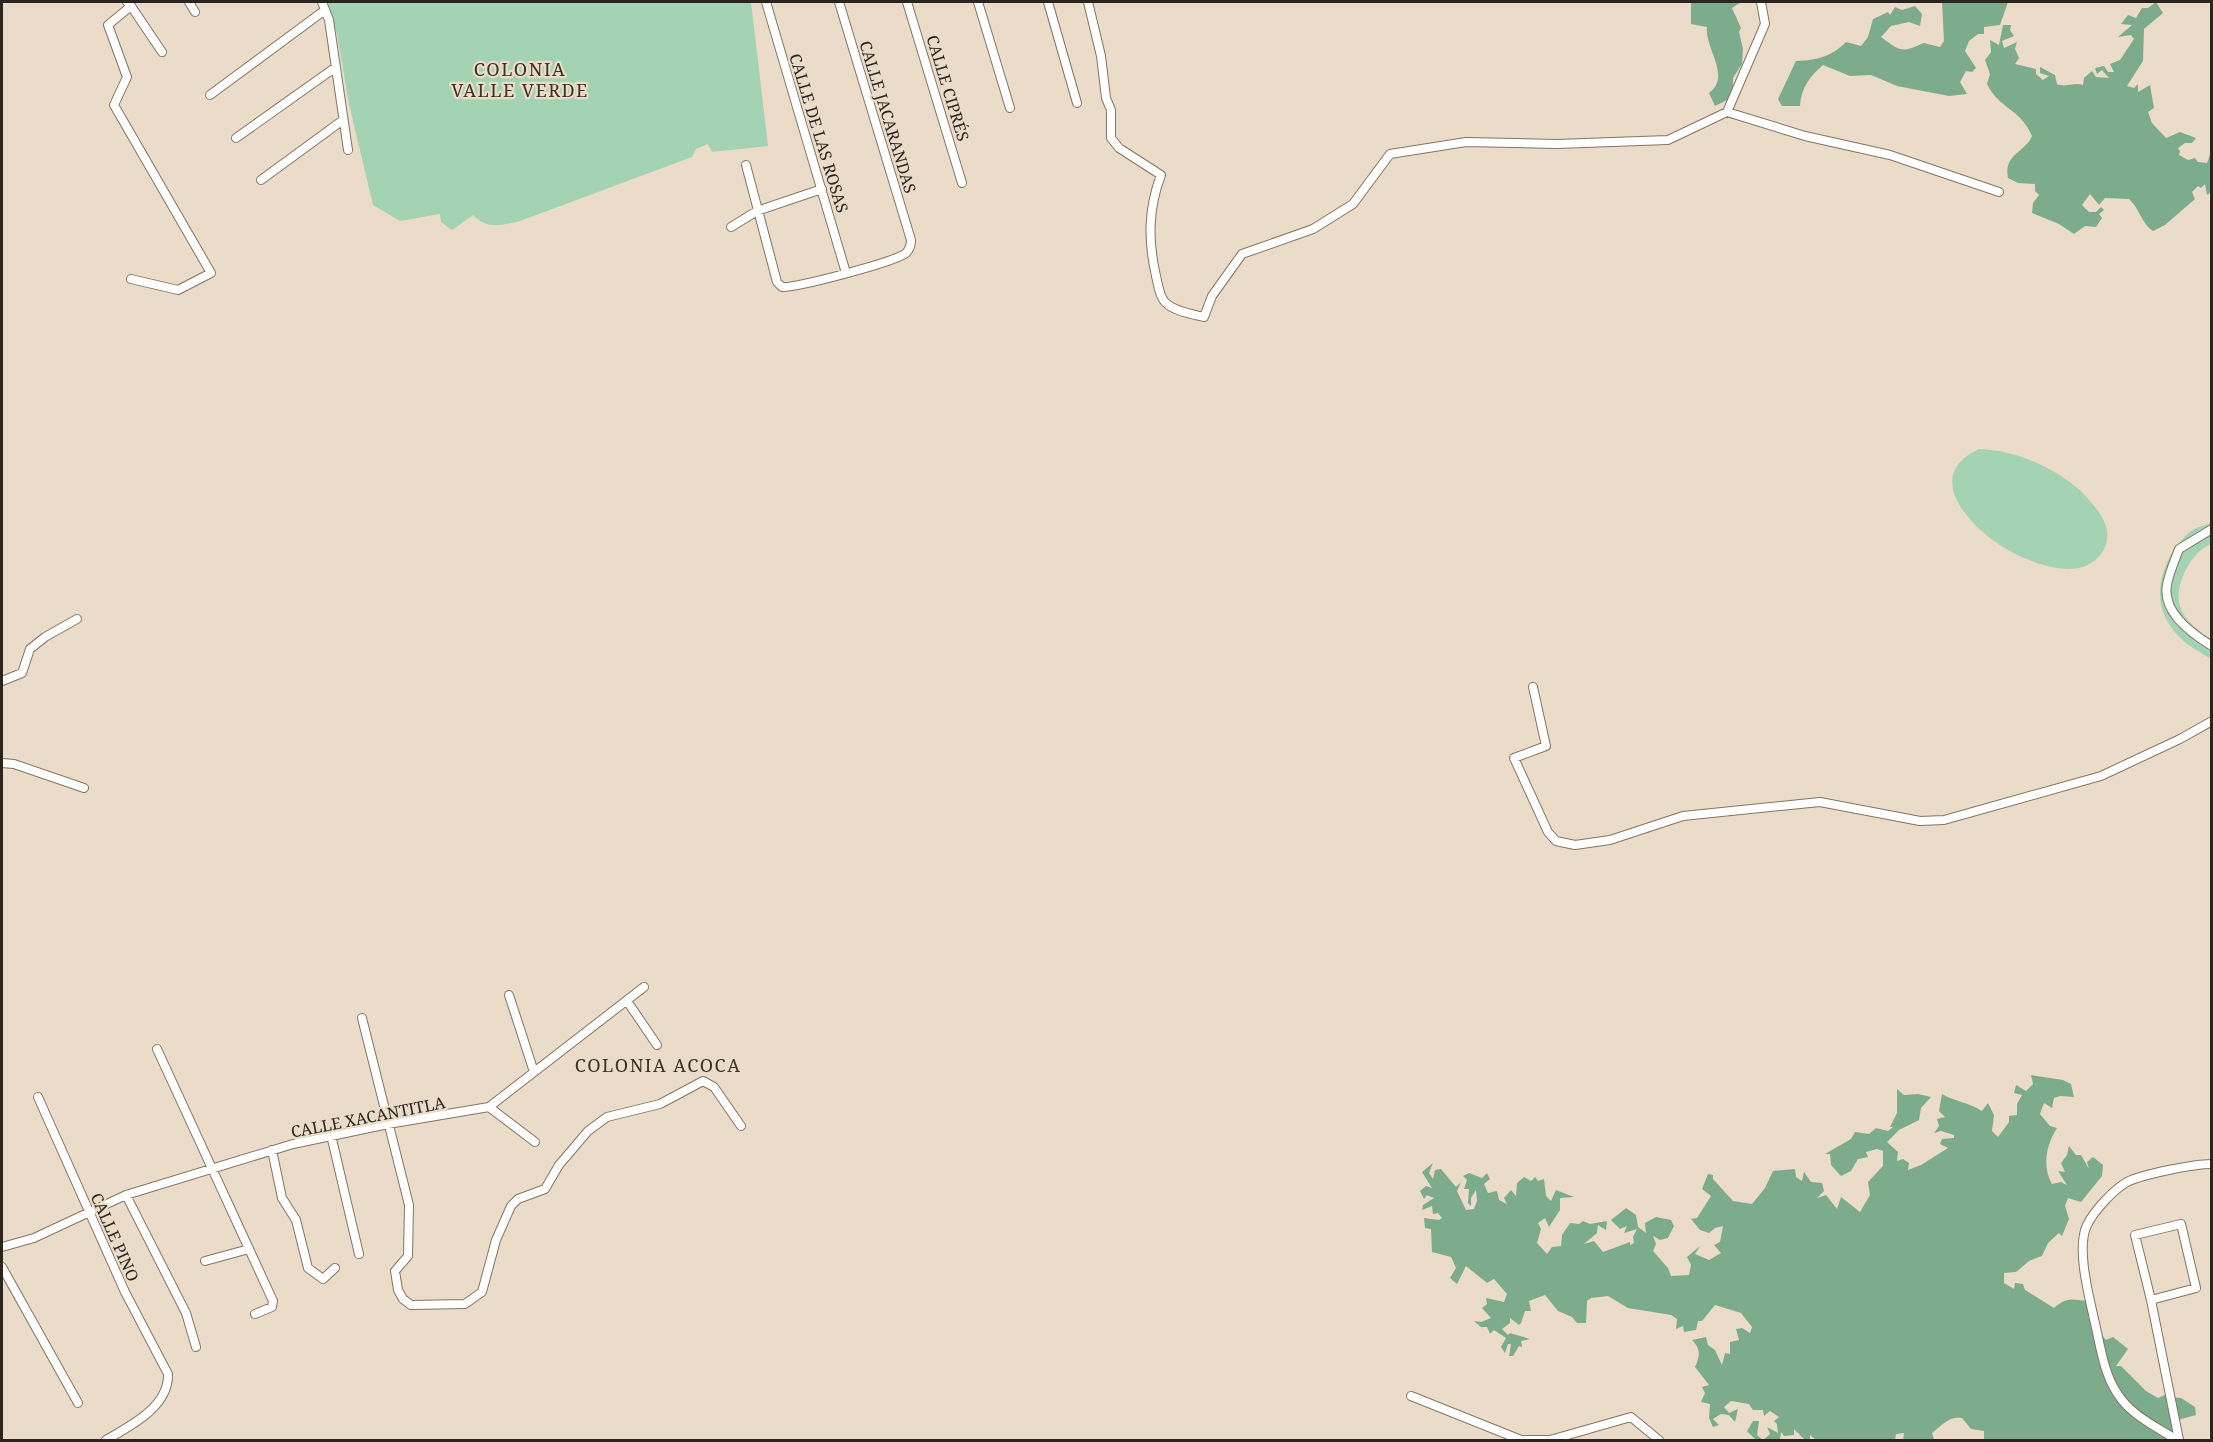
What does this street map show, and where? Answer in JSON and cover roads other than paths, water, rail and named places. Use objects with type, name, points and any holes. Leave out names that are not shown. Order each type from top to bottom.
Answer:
[{"type":"street","points":[[189,2],[195,12]]},
{"type":"street","name":"CALLE DE LAS ROSAS","points":[[766,2],[846,273]]},
{"type":"street","name":"CALLE JACARANDAS","points":[[839,2],[911,240],[909,249],[901,256],[846,273]]},
{"type":"street","name":"CALLE CIPRÉS","points":[[907,2],[962,183]]},
{"type":"street","points":[[978,2],[1010,108]]},
{"type":"street","points":[[1048,2],[1077,103]]},
{"type":"street","points":[[1088,2],[1101,56],[1106,98],[1112,110],[1111,138],[1119,148],[1161,175],[1154,194],[1149,233],[1160,292],[1164,302],[1171,307],[1204,317],[1212,296],[1242,254],[1312,229],[1353,204],[1390,154],[1466,142],[1557,144],[1668,140],[1727,112],[1765,24],[1761,2]]},
{"type":"street","points":[[131,279],[178,290],[211,273],[114,105],[127,77],[108,25],[129,4],[162,52]]},
{"type":"street","points":[[210,95],[323,6],[336,67],[348,150]]},
{"type":"street","points":[[236,138],[336,67]]},
{"type":"street","points":[[1727,112],[1805,136],[1890,156],[1999,192]]},
{"type":"street","points":[[261,180],[343,120]]},
{"type":"street","points":[[746,165],[777,282],[785,288],[846,273]]},
{"type":"street","points":[[731,227],[757,211],[822,189]]},
{"type":"street","points":[[2211,529],[2179,549],[2167,587],[2172,609],[2189,632],[2211,646]]},
{"type":"street","points":[[2,681],[22,673],[30,649],[45,637],[77,619]]},
{"type":"street","points":[[1533,687],[1546,746],[1514,758],[1548,832],[1556,841],[1575,845],[1610,840],[1683,816],[1820,802],[1920,821],[1944,820],[2101,776],[2180,740],[2211,721]]},
{"type":"street","points":[[2,764],[14,764],[84,788]]},
{"type":"street","name":"CALLE XACANTITLA","points":[[2,1247],[34,1238],[126,1195],[272,1150],[331,1135],[489,1107],[644,987]]},
{"type":"street","points":[[509,994],[534,1072]]},
{"type":"street","points":[[627,1001],[657,1045]]},
{"type":"street","points":[[362,1018],[409,1205],[408,1256],[395,1271],[395,1279],[403,1299],[411,1305],[465,1304],[476,1298],[482,1292],[496,1240],[511,1206],[518,1199],[544,1189],[559,1165],[588,1131],[607,1117],[660,1104],[703,1082],[714,1087],[741,1126]]},
{"type":"street","points":[[157,1049],[210,1169],[274,1304],[255,1314]]},
{"type":"street","name":"CALLE PINO","points":[[38,1097],[125,1292],[168,1374],[168,1387],[137,1422],[106,1440]]},
{"type":"street","points":[[489,1107],[535,1142]]},
{"type":"street","points":[[331,1135],[359,1254]]},
{"type":"street","points":[[272,1150],[282,1198],[296,1220],[308,1268],[323,1279],[335,1268]]},
{"type":"street","points":[[2178,1440],[2132,1410],[2116,1393],[2105,1366],[2088,1292],[2083,1256],[2086,1226],[2104,1203],[2127,1182],[2197,1164],[2211,1164]]},
{"type":"street","points":[[126,1195],[186,1313],[196,1347]]},
{"type":"street","points":[[2151,1300],[2196,1288],[2181,1224],[2134,1235],[2151,1300],[2178,1440]]},
{"type":"street","points":[[205,1261],[249,1249]]},
{"type":"street","points":[[2,1267],[78,1403]]},
{"type":"street","points":[[1411,1396],[1521,1440],[1550,1440],[1631,1417],[1659,1440]]},
{"type":"district","name":"COLONIA VALLE VERDE","points":[[520,79]]},
{"type":"district","name":"COLONIA ACOCA","points":[[658,1065]]}]
